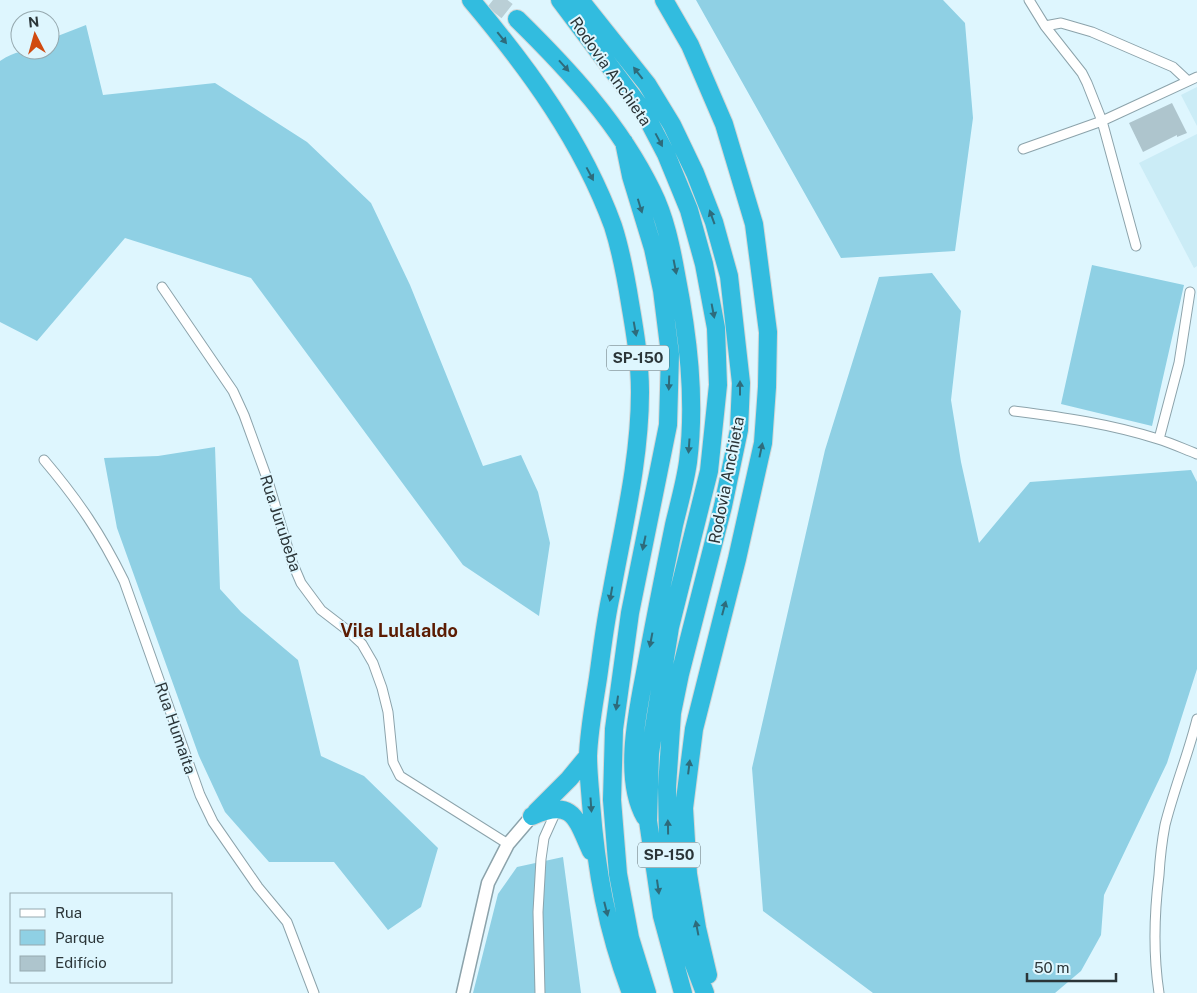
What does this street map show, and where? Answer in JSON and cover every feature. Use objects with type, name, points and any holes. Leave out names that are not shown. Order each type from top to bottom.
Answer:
[{"type":"highway","name":"SP-150","points":[[471,0],[526,67],[566,128],[596,184],[614,229],[637,340],[640,392],[637,444],[626,518],[606,623],[593,706],[588,756],[596,862],[604,907],[631,993]]},
{"type":"highway","name":"Rodovia Anchieta","points":[[560,0],[644,112],[666,154],[689,210],[704,264],[716,328],[718,385],[712,452],[703,499],[670,627],[662,668],[650,754],[648,821],[662,916],[684,993]]},
{"type":"highway","name":"Rodovia Anchieta","points":[[580,0],[590,8],[647,84],[672,125],[695,173],[714,222],[730,286],[741,383],[739,430],[724,506],[680,674],[672,713],[667,787],[668,839],[676,902],[687,946],[705,993]]},
{"type":"highway","points":[[664,0],[690,45],[724,124],[754,224],[768,332],[763,443],[737,559],[694,729],[684,808],[688,874],[710,993]]},
{"type":"highway","points":[[517,19],[580,85],[624,142],[652,191],[664,221],[683,310],[690,365],[691,413],[688,462],[648,651],[634,751],[635,790],[643,813],[648,821]]},
{"type":"highway","points":[[624,142],[631,176],[653,248],[662,290],[670,354],[668,425],[630,613],[614,729],[612,800],[618,874],[630,938],[646,993]]},
{"type":"highway","points":[[532,816],[569,780],[588,756]]},
{"type":"highway","points":[[532,816],[547,810],[565,810],[577,820],[596,862]]},
{"type":"street","points":[[1029,0],[1045,26],[1088,83],[1102,121],[1136,246]]},
{"type":"street","points":[[1045,26],[1061,23],[1092,32],[1173,67],[1193,79]]},
{"type":"street","points":[[1023,149],[1102,121],[1193,79]]},
{"type":"street","name":"Rua Jurubeba","points":[[162,287],[233,392],[244,415],[268,481],[292,562],[301,583],[321,610],[362,644],[374,662],[388,712],[393,762],[400,776],[508,844]]},
{"type":"street","points":[[1159,439],[1179,363],[1190,292]]},
{"type":"street","points":[[1014,411],[1087,422],[1159,439],[1197,454]]},
{"type":"street","name":"Rua Humaíta","points":[[44,460],[87,514],[108,548],[124,581],[200,795],[213,822],[258,887],[287,922],[314,993]]},
{"type":"street","points":[[1159,993],[1154,954],[1155,906],[1161,854],[1165,827],[1197,719]]},
{"type":"street","points":[[540,993],[538,912],[541,859],[544,838],[557,809]]},
{"type":"street","points":[[463,993],[488,883],[508,844],[532,816]]},
{"type":"shaded area","points":[[1197,87],[1197,126],[1181,95]]},
{"type":"shaded area","points":[[1197,134],[1197,266],[1194,268],[1139,163]]},
{"type":"green space","points":[[696,0],[943,0],[965,23],[973,118],[955,251],[841,258]]},
{"type":"green space","points":[[86,25],[103,95],[215,83],[307,142],[371,203],[410,285],[483,466],[521,455],[538,492],[550,543],[539,616],[463,565],[251,278],[125,238],[37,341],[0,322],[0,61],[10,55],[10,60],[60,60],[60,35]]},
{"type":"green space","points":[[1092,265],[1184,285],[1152,426],[1061,404]]},
{"type":"green space","points":[[932,273],[961,311],[951,400],[961,462],[979,543],[1030,482],[1191,470],[1197,482],[1197,669],[1167,763],[1104,895],[1101,935],[1081,971],[1055,993],[873,993],[763,911],[752,768],[825,450],[879,277]]},
{"type":"green space","points":[[215,447],[220,589],[241,612],[298,660],[321,756],[364,776],[438,848],[421,907],[388,930],[334,862],[269,862],[225,812],[199,756],[117,528],[104,458],[158,456]]},
{"type":"green space","points":[[563,857],[581,993],[473,993],[498,894],[517,867]]},
{"type":"building","points":[[1172,103],[1187,133],[1177,137],[1177,135],[1143,152],[1129,123]]},
{"type":"tunnel","points":[[493,0],[517,19]]},
{"type":"district","name":"Vila Lulalaldo","points":[[399,631]]}]
